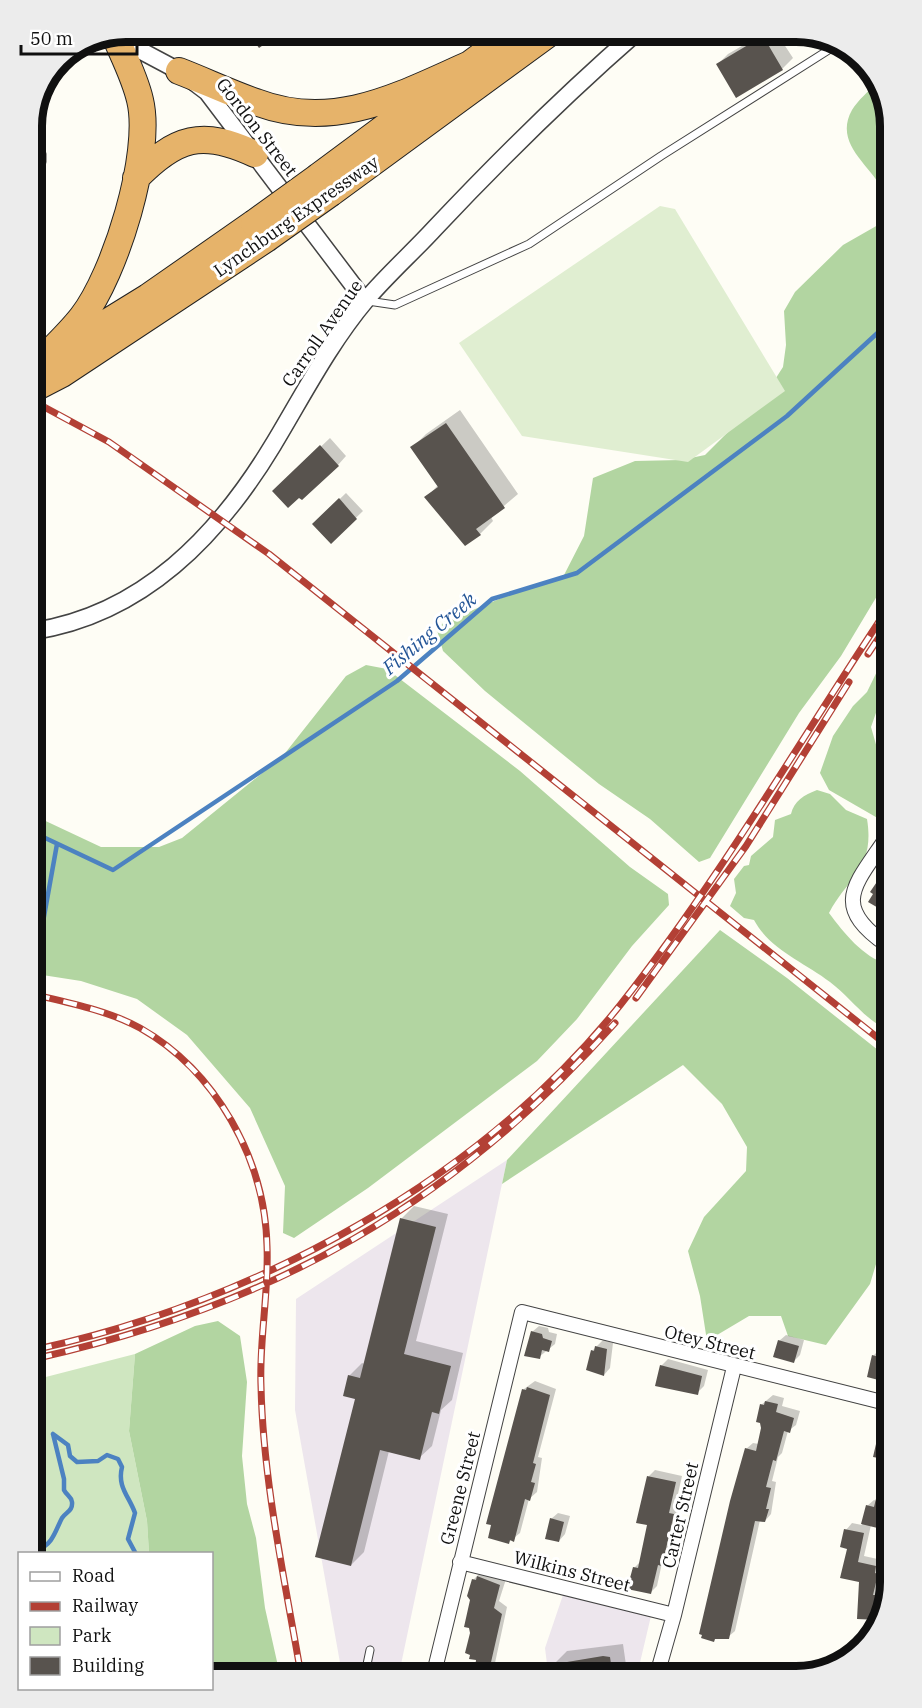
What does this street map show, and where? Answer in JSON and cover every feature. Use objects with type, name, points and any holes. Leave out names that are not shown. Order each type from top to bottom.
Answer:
[{"type":"highway","name":"Lynchburg Expressway","points":[[325,184],[500,42]]},
{"type":"highway","name":"Lynchburg Expressway","points":[[42,370],[148,297],[260,231],[325,184],[536,42]]},
{"type":"highway","points":[[42,365],[82,316],[103,283],[119,243],[136,178],[142,126],[141,101],[118,43]]},
{"type":"highway","points":[[179,71],[256,103],[296,112],[327,113],[362,109],[393,99],[470,64]]},
{"type":"highway","points":[[136,178],[158,155],[194,140],[214,139],[233,144],[255,154]]},
{"type":"street","name":"Gordon Street","points":[[126,42],[179,71],[207,92],[366,301]]},
{"type":"street","name":"Carroll Avenue","points":[[42,629],[84,621],[159,580],[185,556],[238,496],[272,447],[309,383],[366,301],[561,98],[625,42]]},
{"type":"street","points":[[880,848],[853,889],[856,916],[866,930],[880,940]]},
{"type":"street","name":"Otey Street","points":[[522,1312],[734,1367],[880,1402]]},
{"type":"street","name":"Greene Street","points":[[436,1666],[522,1312]]},
{"type":"street","name":"Carter Street","points":[[659,1666],[734,1367]]},
{"type":"street","name":"Wilkins Street","points":[[460,1562],[674,1615]]},
{"type":"lane","points":[[366,301],[395,306],[528,244],[661,156],[830,49]]},
{"type":"lane","points":[[367,1666],[370,1650]]},
{"type":"shaded area","points":[[507,1160],[401,1666],[341,1666],[295,1410],[296,1299]]},
{"type":"shaded area","points":[[563,1595],[651,1616],[639,1666],[547,1666],[545,1648]]},
{"type":"green space","points":[[871,88],[878,109],[880,126],[880,185],[856,154],[847,133],[847,122],[860,99]]},
{"type":"green space","points":[[660,206],[675,209],[785,391],[688,462],[522,436],[459,343]]},
{"type":"green space","points":[[880,222],[880,591],[841,656],[799,713],[710,858],[699,862],[650,819],[599,784],[485,691],[443,651],[437,630],[444,622],[533,585],[563,577],[584,536],[593,478],[635,461],[681,460],[705,455],[765,395],[783,367],[786,345],[784,311],[795,292],[843,245]]},
{"type":"green space","points":[[366,665],[387,669],[520,771],[630,867],[668,894],[669,905],[632,946],[577,1019],[537,1061],[368,1188],[294,1238],[283,1233],[285,1186],[250,1108],[187,1035],[137,999],[81,981],[42,975],[42,819],[101,847],[159,847],[182,838],[282,757],[346,676]]},
{"type":"green space","points":[[880,665],[880,709],[877,710],[871,727],[880,752],[880,819],[829,790],[820,773],[833,736],[853,706],[867,692]]},
{"type":"green space","points":[[817,790],[830,794],[846,810],[867,819],[868,836],[864,861],[829,913],[862,950],[880,962],[880,1026],[830,982],[778,948],[754,920],[744,918],[730,906],[736,893],[734,879],[744,866],[749,865],[751,856],[773,837],[775,820],[791,814],[794,805]]},
{"type":"green space","points":[[720,930],[787,978],[880,1052],[880,1251],[870,1284],[826,1345],[788,1336],[781,1316],[749,1316],[707,1341],[700,1296],[688,1251],[704,1217],[746,1171],[747,1147],[722,1104],[683,1065],[502,1184],[507,1160]]},
{"type":"green space","points":[[218,1321],[240,1336],[247,1382],[242,1456],[247,1504],[256,1538],[265,1608],[278,1666],[213,1666],[213,1552],[149,1552],[147,1521],[129,1431],[135,1354],[195,1326]]},
{"type":"green space","points":[[135,1354],[129,1431],[147,1521],[149,1552],[42,1552],[42,1378]]},
{"type":"building","points":[[254,42],[268,42],[259,48]]},
{"type":"building","points":[[345,42],[367,42],[367,44],[345,46]]},
{"type":"building","points":[[753,42],[767,42],[783,70],[736,98],[716,64]]},
{"type":"building","points":[[446,423],[505,508],[476,529],[481,535],[465,546],[424,497],[438,487],[410,447]]},
{"type":"building","points":[[320,445],[339,466],[302,500],[299,498],[288,508],[272,491]]},
{"type":"building","points":[[339,498],[357,519],[331,544],[312,524]]},
{"type":"building","points":[[880,877],[880,909],[868,902],[873,894],[870,892]]},
{"type":"building","points":[[400,1218],[436,1227],[404,1354],[451,1366],[439,1414],[432,1412],[420,1460],[380,1450],[351,1566],[315,1557],[355,1399],[343,1396],[348,1375],[360,1378]]},
{"type":"building","points":[[531,1331],[542,1334],[543,1338],[552,1341],[549,1352],[542,1350],[540,1359],[524,1356]]},
{"type":"building","points":[[778,1340],[799,1346],[794,1363],[773,1357]]},
{"type":"building","points":[[595,1346],[607,1349],[604,1376],[586,1370],[591,1350],[594,1351]]},
{"type":"building","points":[[872,1355],[880,1357],[880,1380],[867,1377]]},
{"type":"building","points":[[660,1365],[702,1376],[698,1395],[655,1386]]},
{"type":"building","points":[[527,1387],[550,1395],[533,1463],[536,1464],[531,1482],[535,1483],[530,1501],[525,1499],[514,1542],[510,1540],[509,1544],[488,1538],[491,1525],[486,1524],[522,1389],[526,1390]]},
{"type":"building","points":[[765,1401],[778,1404],[776,1412],[794,1418],[790,1433],[784,1431],[776,1461],[773,1460],[766,1487],[771,1488],[765,1522],[755,1521],[729,1639],[715,1639],[714,1642],[701,1638],[702,1635],[699,1634],[730,1501],[745,1448],[756,1451],[761,1428],[760,1423],[756,1422],[760,1404],[764,1405]]},
{"type":"building","points":[[876,1444],[880,1445],[880,1458],[873,1457]]},
{"type":"building","points":[[647,1476],[676,1482],[669,1513],[674,1514],[662,1566],[658,1565],[651,1594],[627,1589],[633,1567],[638,1568],[647,1525],[636,1523]]},
{"type":"building","points":[[880,1482],[880,1529],[861,1524],[866,1505],[874,1507]]},
{"type":"building","points":[[550,1518],[564,1522],[559,1542],[545,1539]]},
{"type":"building","points":[[844,1529],[864,1533],[858,1562],[876,1566],[875,1573],[878,1574],[873,1595],[878,1595],[878,1598],[871,1620],[857,1619],[859,1582],[840,1578],[847,1549],[840,1547]]},
{"type":"building","points":[[477,1576],[500,1585],[494,1608],[502,1614],[490,1666],[475,1666],[476,1660],[469,1659],[470,1655],[465,1653],[470,1633],[469,1628],[464,1627],[470,1600],[467,1596],[472,1579],[476,1580]]},
{"type":"building","points":[[603,1656],[610,1657],[611,1666],[549,1666]]},
{"type":"waterway","name":"Fishing Creek","points":[[42,836],[113,870],[397,681],[492,599],[577,573],[787,416],[880,331]]},
{"type":"waterway","points":[[42,928],[57,844]]},
{"type":"waterway","points":[[53,1434],[68,1445],[70,1456],[77,1462],[98,1461],[107,1455],[118,1459],[122,1467],[122,1486],[135,1513],[128,1539],[135,1552]]},
{"type":"waterway","points":[[42,1547],[51,1540],[62,1518],[72,1505],[71,1498],[64,1490],[64,1479],[53,1434]]},
{"type":"railway","points":[[42,406],[109,442],[269,554],[880,1040]]},
{"type":"railway","points":[[42,1348],[120,1328],[201,1300],[281,1265],[358,1225],[432,1178],[501,1126],[564,1068],[621,1004],[657,957],[725,860],[880,620]]},
{"type":"railway","points":[[868,654],[880,636]]},
{"type":"railway","points":[[636,998],[746,846],[849,682]]},
{"type":"railway","points":[[42,996],[89,1008],[128,1022],[167,1046],[192,1068],[213,1093],[246,1150],[257,1181],[264,1213],[267,1246],[267,1281],[261,1351],[266,1458],[299,1666]]},
{"type":"railway","points":[[42,1357],[124,1336],[205,1309],[282,1276],[354,1238],[423,1195],[490,1144],[553,1087],[615,1023]]}]
